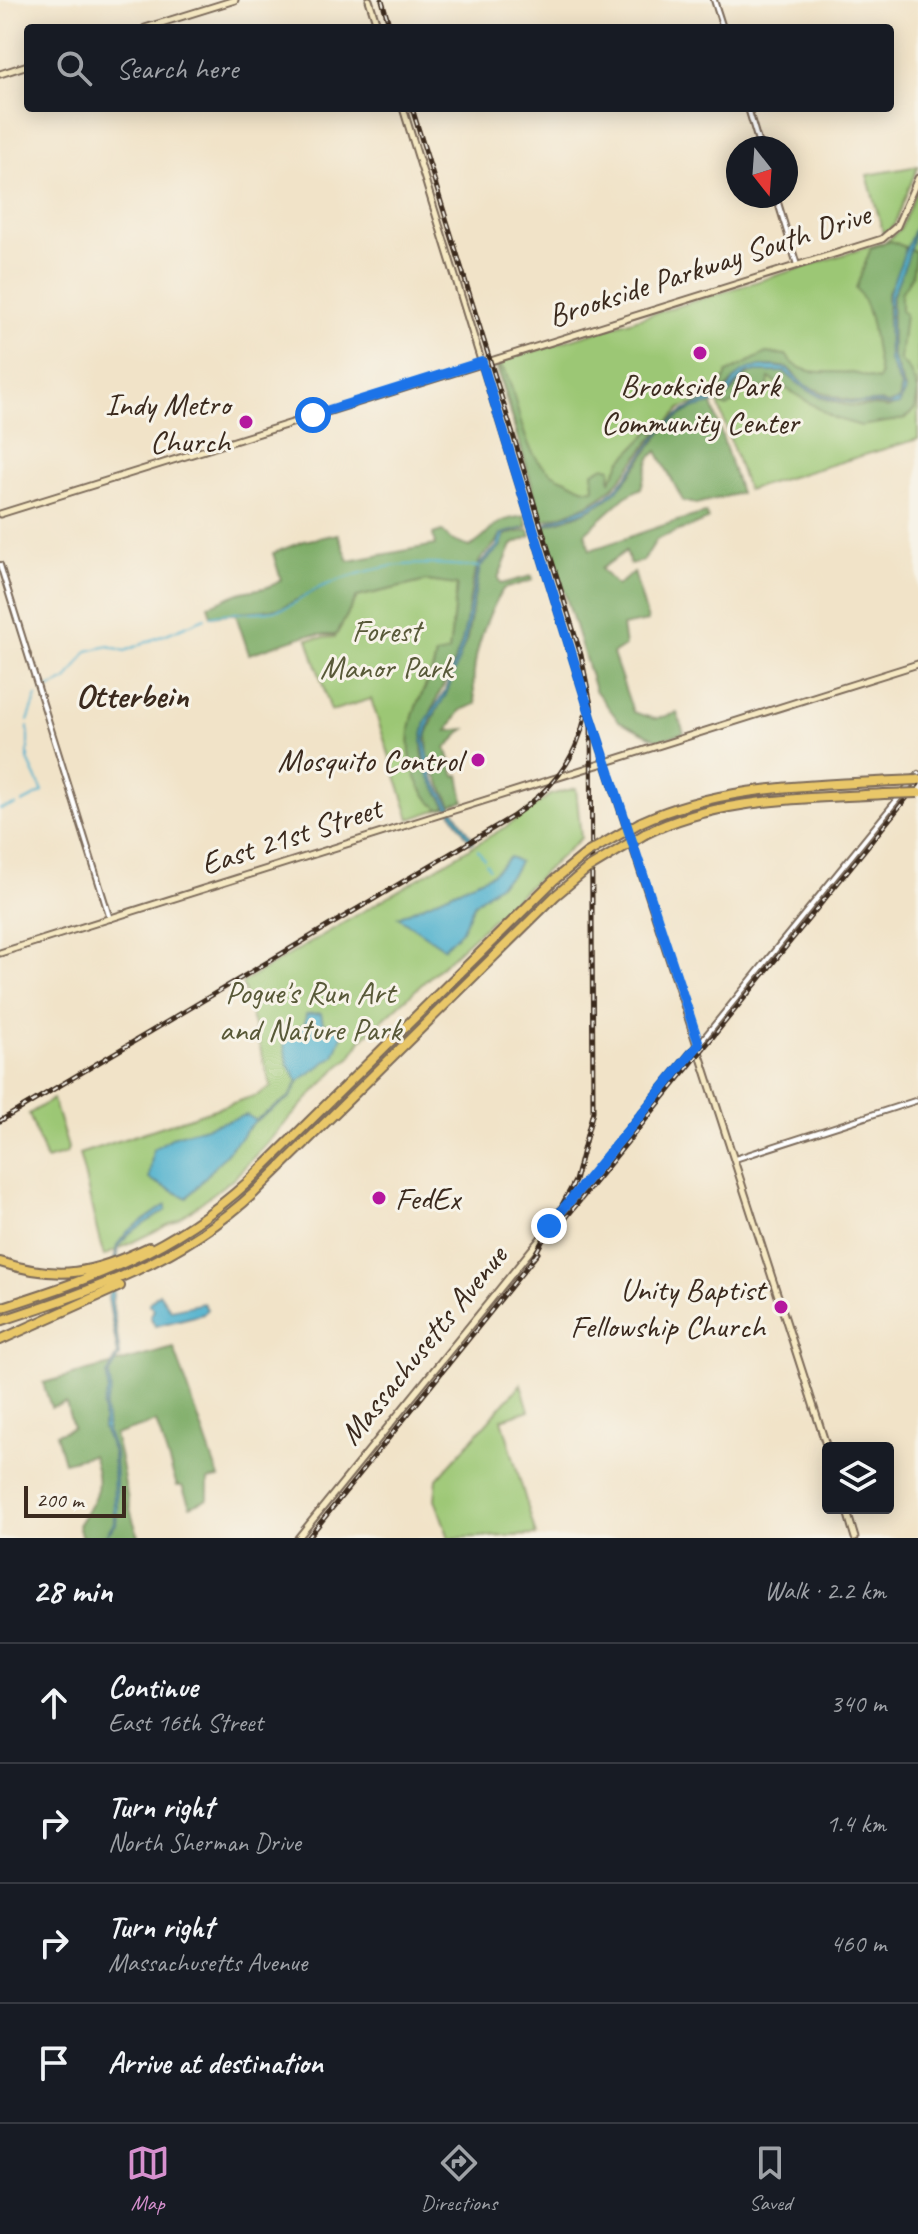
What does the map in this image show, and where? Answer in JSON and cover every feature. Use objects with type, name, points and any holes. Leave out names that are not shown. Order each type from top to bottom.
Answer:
[{"type":"highway","points":[[0,1308],[126,1261],[175,1238],[214,1211],[254,1176],[554,880],[587,853],[641,822],[720,795],[918,780]]},
{"type":"highway","points":[[0,1340],[122,1282],[216,1226],[255,1192],[555,896],[587,869],[645,834],[729,806],[918,793]]},
{"type":"highway","points":[[0,1262],[54,1275],[103,1270]]},
{"type":"highway","points":[[0,1321],[99,1292]]},
{"type":"main road","points":[[158,24],[235,0]]},
{"type":"main road","points":[[369,0],[377,24]]},
{"type":"main road","points":[[0,74],[24,66]]},
{"type":"main road","points":[[404,112],[606,761],[825,1442]]},
{"type":"main road","name":"Brookside Parkway South Drive","points":[[0,514],[888,236],[897,226],[918,178]]},
{"type":"main road","name":"East 21st Street","points":[[0,953],[918,664]]},
{"type":"main road","name":"Massachusetts Avenue","points":[[298,1538],[699,1044]]},
{"type":"main road","points":[[848,1514],[855,1538]]},
{"type":"street","points":[[714,0],[722,24]]},
{"type":"street","points":[[749,112],[756,136]]},
{"type":"street","points":[[780,208],[797,265]]},
{"type":"street","points":[[0,565],[110,919]]},
{"type":"street","name":"Massachusetts Avenue","points":[[699,1044],[918,774]]},
{"type":"street","points":[[735,1159],[918,1100]]},
{"type":"green space","points":[[918,166],[894,225],[884,235],[867,175]]},
{"type":"green space","points":[[918,187],[918,439],[747,490],[716,397],[681,408],[602,496],[581,509],[542,521],[495,363],[887,241],[901,228]]},
{"type":"green space","points":[[891,241],[905,247],[905,258],[887,294],[889,360],[901,388],[899,400],[888,404],[881,401],[860,403],[836,397],[804,385],[788,368],[776,366],[760,366],[740,374],[718,397],[727,373],[766,353],[786,355],[792,363],[807,370],[852,373],[878,380],[880,375],[870,319],[856,288],[871,248]]},
{"type":"green space","points":[[910,249],[916,252],[912,276],[901,293],[901,311],[905,314],[900,360],[910,371],[918,393],[915,409],[905,419],[861,426],[834,418],[769,378],[768,387],[742,392],[738,400],[727,407],[722,405],[721,401],[747,375],[771,370],[785,372],[808,390],[835,402],[887,408],[899,405],[906,391],[892,355],[892,298]]},
{"type":"green space","points":[[497,362],[511,387],[535,456],[547,469],[582,488],[594,489],[593,472],[604,466],[611,468],[610,482],[621,461],[651,430],[657,433],[621,478],[600,498],[542,521]]},
{"type":"green space","points":[[712,404],[740,493],[696,504],[683,501],[657,451],[650,458],[641,488],[625,497],[585,533],[590,550],[706,513],[708,520],[657,539],[643,561],[630,564],[626,551],[601,569],[617,586],[634,572],[648,621],[622,626],[625,646],[613,654],[633,712],[655,719],[677,713],[684,733],[658,740],[619,721],[595,690],[544,526],[585,512],[607,499],[678,417]]},
{"type":"green space","points":[[525,516],[528,527],[501,534],[479,562],[462,641],[423,734],[427,770],[447,807],[439,809],[421,788],[411,762],[410,734],[416,707],[436,655],[449,652],[457,585],[427,581],[357,597],[336,635],[307,635],[249,654],[235,613],[211,616],[208,605],[276,584],[281,580],[273,553],[304,541],[338,534],[349,561],[435,545],[433,534],[442,531],[451,540],[469,547],[503,521]],"holes":[[[327,584],[282,609],[260,610],[281,608]]]},
{"type":"green space","points":[[529,530],[531,536],[512,545],[498,578],[501,584],[532,576],[533,580],[503,589],[479,645],[474,675],[476,704],[461,710],[447,731],[465,729],[446,748],[455,776],[459,775],[464,801],[452,805],[428,762],[427,734],[467,639],[480,567],[500,547],[505,535]]},
{"type":"green space","name":"Forest Manor Park","points":[[427,581],[457,585],[449,653],[436,655],[416,707],[410,734],[416,775],[422,788],[440,809],[410,819],[371,699],[331,711],[308,639],[335,637],[357,597]]},
{"type":"green space","name":"Pogue's Run Art and Nature Park","points":[[576,788],[581,838],[361,1040],[351,1057],[336,1069],[235,1177],[178,1220],[104,1256],[79,1154],[257,1095],[271,1087],[242,983],[507,826],[550,795]]},
{"type":"green space","points":[[53,1099],[68,1148],[66,1154],[46,1160],[29,1114]]},
{"type":"green space","points":[[174,1348],[219,1478],[208,1480],[208,1499],[190,1506],[182,1486],[177,1486],[156,1422],[114,1435],[131,1513],[140,1538],[82,1538],[78,1525],[96,1492],[96,1467],[92,1455],[64,1462],[56,1434],[73,1428],[66,1403],[51,1407],[43,1383]]},
{"type":"green space","points":[[521,1384],[529,1410],[502,1419],[536,1535],[449,1538],[435,1499],[437,1479]]},
{"type":"water","points":[[918,219],[907,260],[891,298],[891,355],[905,391],[899,405],[889,406],[837,401],[806,389],[785,372],[749,372],[724,398],[687,411],[666,427],[624,482],[608,498],[588,510],[544,525],[608,495],[627,476],[651,443],[670,422],[686,410],[723,394],[737,376],[750,369],[788,369],[809,388],[846,401],[880,402],[888,405],[900,400],[902,388],[889,360],[888,295]]},
{"type":"water","points":[[525,528],[505,534],[500,547],[480,567],[465,642],[446,695],[430,721],[425,740],[433,778],[474,841],[471,843],[429,777],[422,741],[426,721],[444,693],[462,642],[478,566],[497,546],[501,534]]},
{"type":"water","points":[[510,857],[519,862],[512,874],[475,903],[462,930],[444,948],[398,917],[492,874]]},
{"type":"water","points":[[321,1013],[323,1023],[344,1031],[334,1056],[299,1081],[290,1098],[254,1122],[187,1198],[149,1179],[153,1149],[175,1136],[247,1115],[255,1120],[290,1097],[298,1081],[288,1065],[283,1040],[305,1023],[306,1014]]},
{"type":"water","points":[[166,1205],[166,1210],[130,1233],[119,1246],[112,1302],[120,1356],[109,1375],[111,1390],[105,1408],[107,1432],[115,1453],[117,1511],[116,1524],[104,1538],[114,1522],[113,1453],[103,1429],[103,1407],[108,1390],[107,1375],[118,1355],[108,1298],[117,1245],[128,1231]]},
{"type":"water","points":[[159,1293],[171,1310],[203,1303],[207,1309],[203,1314],[155,1326],[150,1316],[154,1310],[149,1303]]},
{"type":"waterway","points":[[211,616],[284,608],[321,587],[381,568],[416,564],[479,567]]},
{"type":"waterway","points":[[42,691],[67,680],[87,651],[109,646],[125,651],[205,618]]},
{"type":"waterway","points":[[28,721],[37,696]]},
{"type":"waterway","points":[[22,803],[43,792],[28,760],[28,727]]},
{"type":"waterway","points":[[0,809],[16,805]]},
{"type":"waterway","points":[[478,850],[484,859]]},
{"type":"waterway","points":[[486,863],[489,868]]},
{"type":"railway","points":[[382,0],[389,24]]},
{"type":"railway","points":[[413,112],[581,655],[591,705],[593,1111],[575,1181],[532,1260]]},
{"type":"railway","points":[[0,1121],[512,817],[538,797],[559,774],[575,748],[585,716]]},
{"type":"railway","points":[[565,1219],[918,784]]},
{"type":"railway","points":[[308,1538],[538,1253]]},
{"type":"place","name":"Brookside Park Community Center","points":[[700,353]]},
{"type":"place","name":"Indy Metro Church","points":[[246,422]]},
{"type":"place","name":"Mosquito Control","points":[[478,760]]},
{"type":"place","name":"FedEx","points":[[379,1198]]},
{"type":"place","name":"Unity Baptist Fellowship Church","points":[[781,1307]]},
{"type":"district","name":"Otterbein","points":[[132,695]]},
{"type":"route","points":[[313,415],[482,362],[591,717],[627,818],[699,1044],[549,1226]]}]
